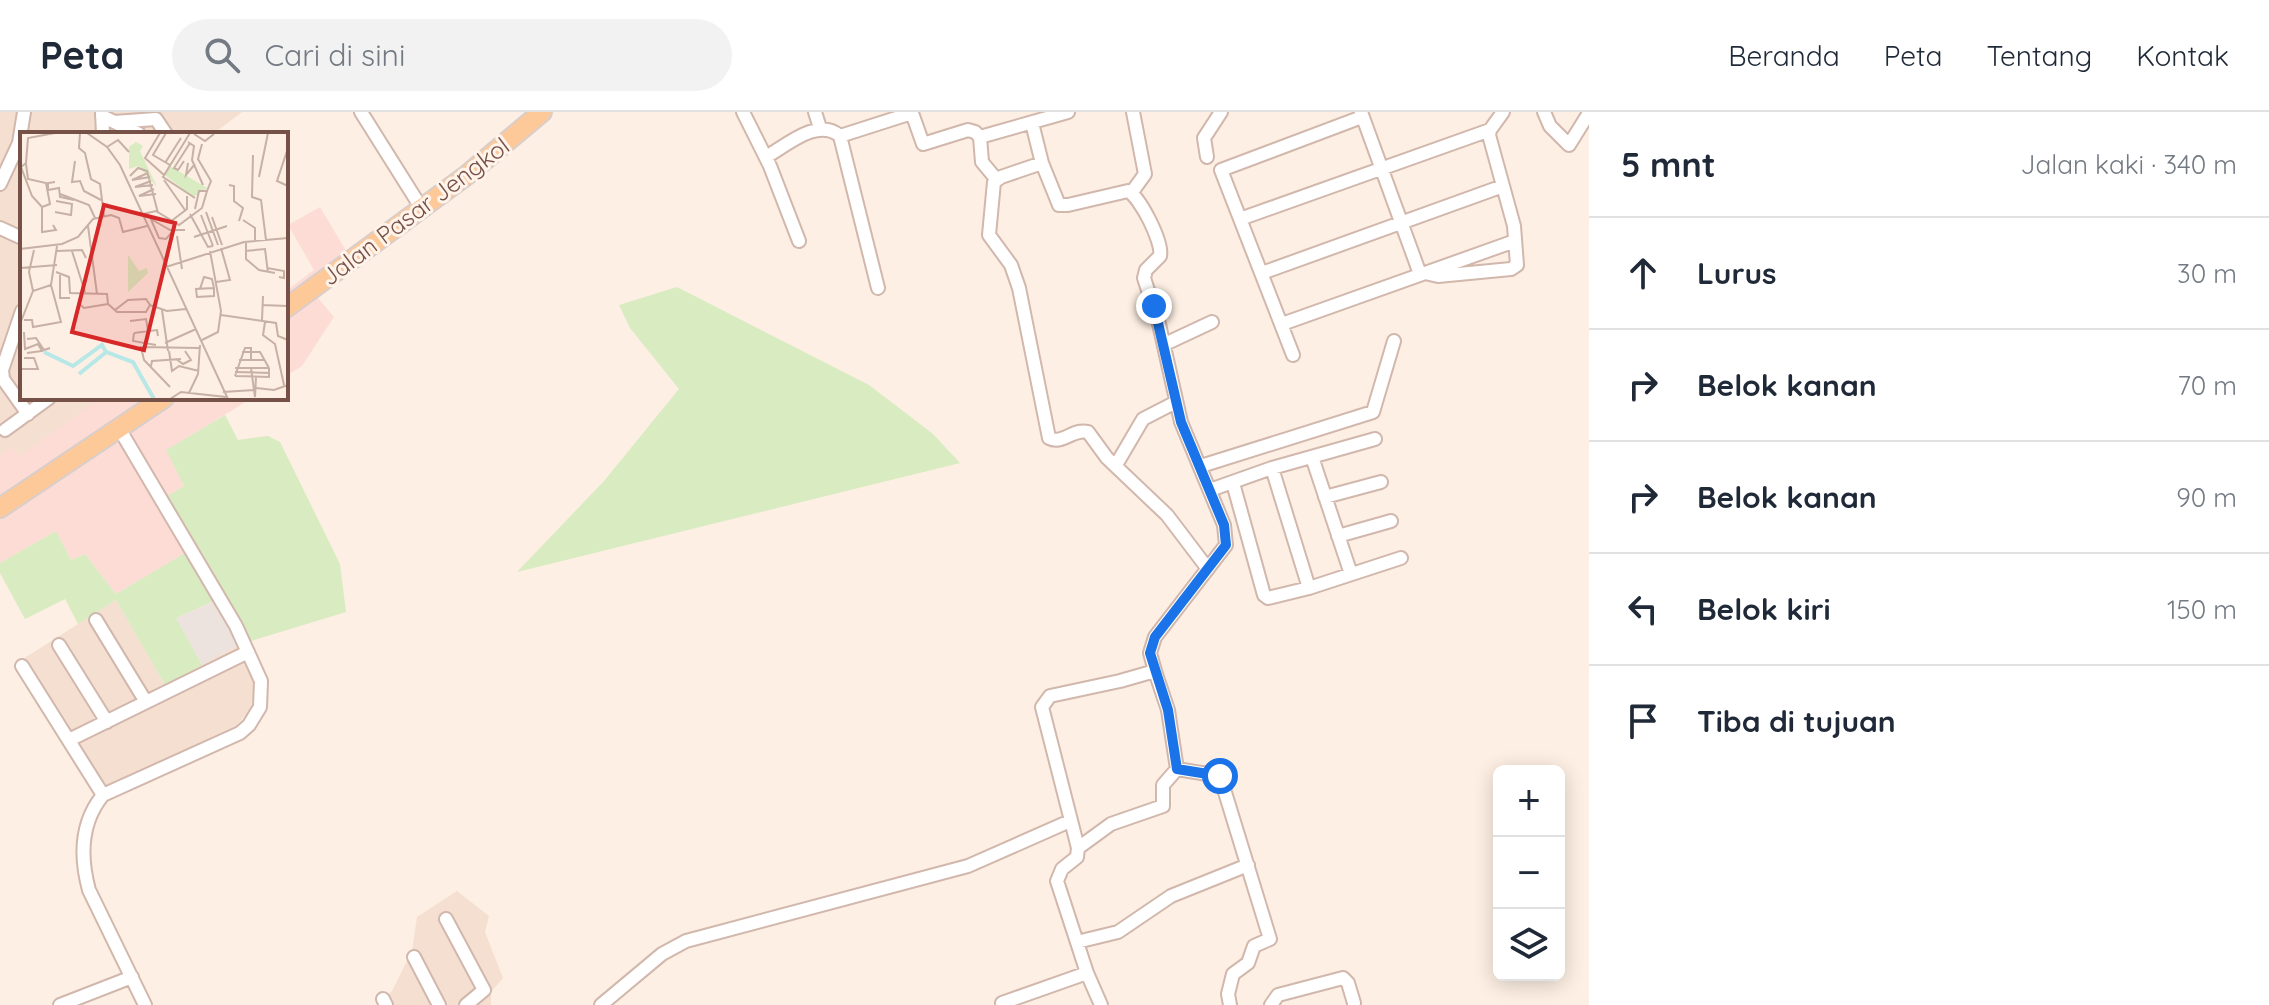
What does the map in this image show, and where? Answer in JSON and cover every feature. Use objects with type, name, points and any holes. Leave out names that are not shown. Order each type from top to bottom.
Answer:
[{"type":"main road","name":"Jalan Pasar Jengkol","points":[[288,307],[422,209],[509,142],[542,112]]},
{"type":"main road","points":[[3,501],[120,430],[161,400]]},
{"type":"street","points":[[21,132],[24,112]]},
{"type":"street","points":[[361,112],[422,209]]},
{"type":"street","points":[[743,112],[766,157],[799,241]]},
{"type":"street","points":[[815,112],[820,128]]},
{"type":"street","points":[[840,136],[909,112],[915,118],[923,144],[968,130],[980,137],[982,162],[997,180],[988,231],[991,240],[1011,265],[1019,288],[1049,438],[1059,440],[1082,430],[1088,432],[1107,458],[1167,515],[1208,569]]},
{"type":"street","points":[[980,137],[1068,112]]},
{"type":"street","points":[[1132,192],[1145,174],[1133,112]]},
{"type":"street","points":[[1207,157],[1204,138],[1221,112]]},
{"type":"street","points":[[1240,219],[1490,130],[1503,112]]},
{"type":"street","points":[[1544,112],[1550,126],[1569,145],[1589,113]]},
{"type":"street","points":[[1293,355],[1221,170],[1362,114],[1422,274]]},
{"type":"street","points":[[106,116],[135,132]]},
{"type":"street","points":[[106,116],[156,119],[165,132]]},
{"type":"street","points":[[1032,123],[1042,163],[1059,205],[1123,191],[1132,192]]},
{"type":"street","points":[[766,157],[820,128],[832,129],[840,136],[878,288]]},
{"type":"street","points":[[1422,274],[1438,276],[1511,269],[1517,265],[1515,241],[1490,142],[1490,130]]},
{"type":"street","points":[[0,184],[3,169],[20,137]]},
{"type":"street","points":[[997,180],[1042,163]]},
{"type":"street","points":[[1262,273],[1503,186]]},
{"type":"street","points":[[1078,848],[1111,824],[1163,806],[1163,785],[1177,769],[1168,710],[1150,653],[1155,637],[1226,545],[1210,490],[1181,422],[1165,344],[1144,278],[1146,270],[1160,256],[1161,248],[1132,192]]},
{"type":"street","points":[[0,228],[20,237]]},
{"type":"street","points":[[1282,324],[1515,241]]},
{"type":"street","points":[[1165,344],[1212,322]]},
{"type":"street","points":[[18,339],[2,370],[3,379],[28,414]]},
{"type":"street","points":[[1201,466],[1373,412],[1394,341]]},
{"type":"street","points":[[5,430],[46,400]]},
{"type":"street","points":[[1116,465],[1143,419],[1176,402]]},
{"type":"street","points":[[120,430],[236,626],[261,681],[262,694],[260,707],[249,725],[232,738],[103,795],[86,828],[82,844],[89,890],[145,1005]]},
{"type":"street","points":[[1210,490],[1272,468],[1375,439]]},
{"type":"street","points":[[1312,457],[1351,574]]},
{"type":"street","points":[[1272,468],[1309,588]]},
{"type":"street","points":[[1325,497],[1381,482]]},
{"type":"street","points":[[1233,483],[1264,595],[1272,598],[1401,558]]},
{"type":"street","points":[[1338,536],[1391,521]]},
{"type":"street","points":[[96,620],[146,702]]},
{"type":"street","points":[[59,645],[107,722]]},
{"type":"street","points":[[69,740],[248,652]]},
{"type":"street","points":[[22,666],[103,795]]},
{"type":"street","points":[[1101,1005],[1087,973],[1057,881],[1062,869],[1077,857],[1078,848],[1042,712],[1044,702],[1050,696],[1155,671]]},
{"type":"street","points":[[1177,769],[1220,776],[1270,939],[1254,946],[1248,963],[1233,974],[1228,994],[1230,1005]]},
{"type":"street","points":[[601,1005],[662,954],[686,941],[968,866],[1070,821]]},
{"type":"street","points":[[1077,942],[1118,932],[1171,896],[1248,865]]},
{"type":"street","points":[[446,919],[484,990],[466,1005]]},
{"type":"street","points":[[414,957],[439,1005]]},
{"type":"street","points":[[1003,1005],[1087,973]]},
{"type":"street","points":[[60,1005],[132,977]]},
{"type":"street","points":[[1271,1005],[1278,995],[1343,978],[1348,983],[1354,1003]]},
{"type":"shaded area","points":[[0,112],[242,112],[216,132],[20,132],[20,400],[131,400],[0,490]]},
{"type":"shaded area","points":[[320,207],[351,259],[313,292],[334,317],[302,366],[288,375],[288,290],[314,270],[288,225]]},
{"type":"shaded area","points":[[98,400],[249,400],[167,450],[184,486],[162,500],[191,550],[116,594],[85,554],[71,560],[56,531],[0,563],[0,455],[12,447],[19,457]]},
{"type":"shaded area","points":[[116,600],[165,685],[238,645],[253,675],[255,693],[250,710],[236,726],[95,791],[15,664]]},
{"type":"shaded area","points":[[217,600],[238,645],[202,665],[176,618]]},
{"type":"shaded area","points":[[457,891],[489,916],[485,932],[503,978],[491,992],[491,1005],[377,1005],[392,991],[412,951],[417,917]]},
{"type":"green space","points":[[677,287],[869,385],[933,434],[960,463],[517,572],[604,481],[679,389],[630,328],[619,305]]},
{"type":"green space","points":[[225,415],[238,440],[268,436],[280,442],[340,564],[346,612],[238,645],[216,600],[176,618],[202,665],[165,685],[116,600],[78,624],[65,599],[25,619],[0,573],[0,563],[56,531],[71,560],[85,554],[116,594],[190,550],[161,500],[184,486],[166,450]]},
{"type":"route","points":[[1154,306],[1181,422],[1224,525],[1226,545],[1155,637],[1150,653],[1168,710],[1177,769],[1220,776]]}]
